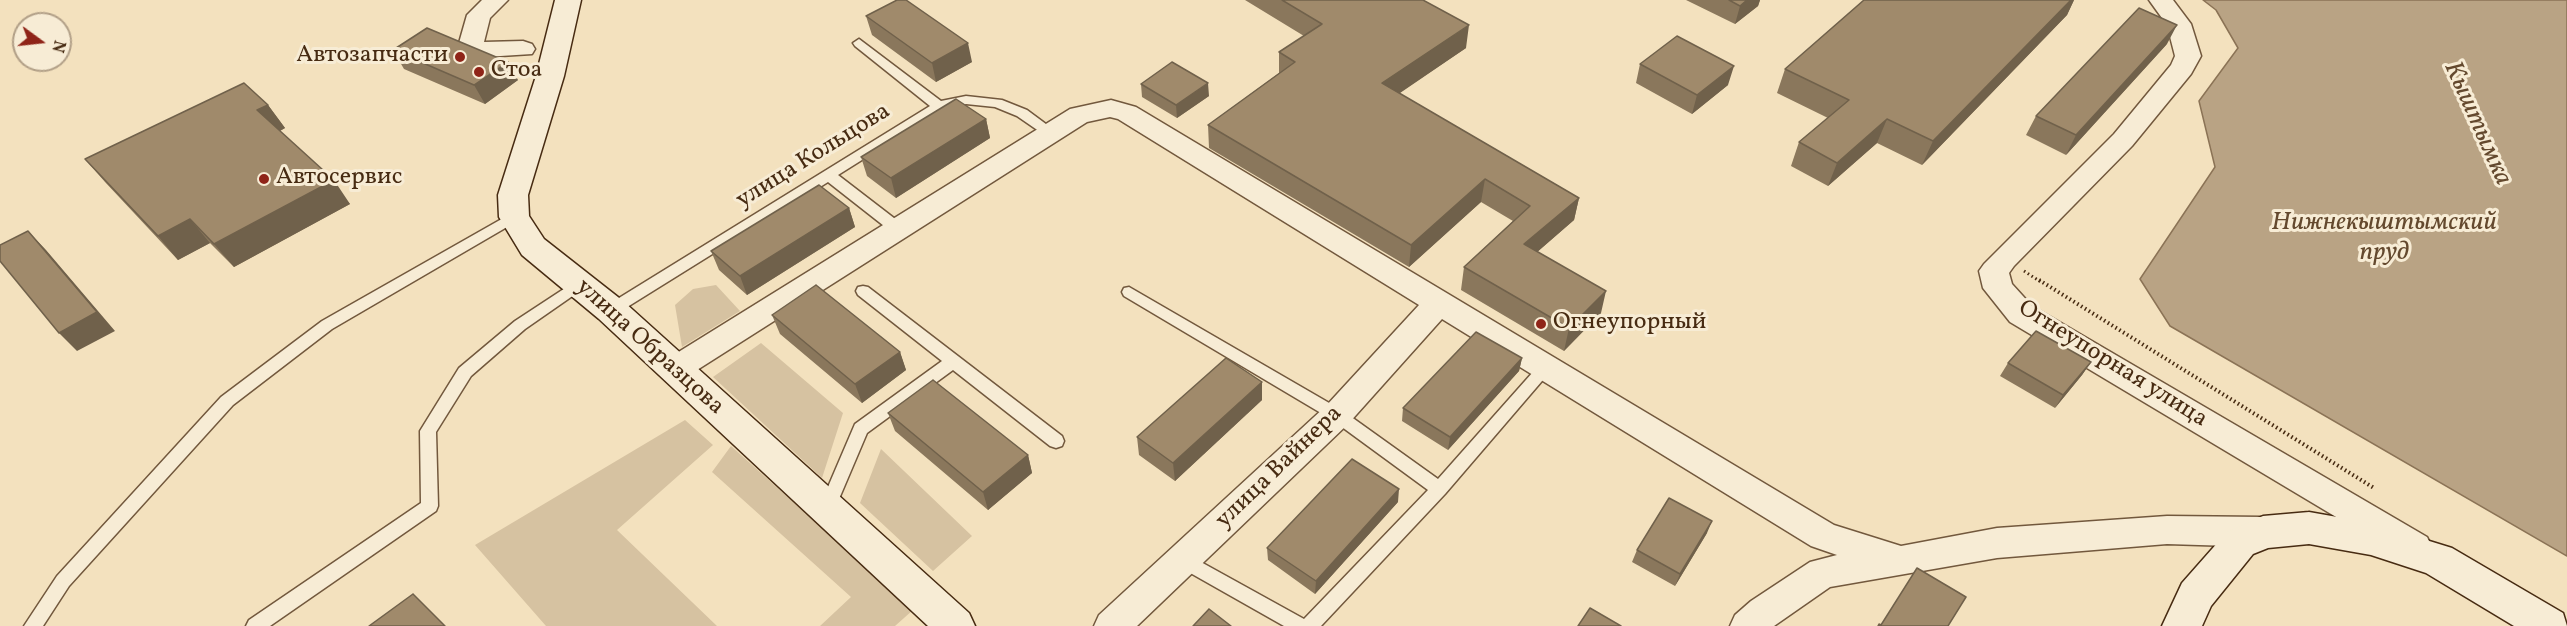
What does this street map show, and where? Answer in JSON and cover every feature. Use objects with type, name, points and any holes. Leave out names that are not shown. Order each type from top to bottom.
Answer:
[{"type":"main road","points":[[514,217],[513,195],[550,76],[568,0]]},
{"type":"main road","name":"улица Образцова","points":[[514,217],[533,247],[610,310],[955,626]]},
{"type":"main road","points":[[2182,626],[2196,595],[2224,559],[2240,543],[2263,532],[2309,528],[2371,539],[2438,560]]},
{"type":"main road","name":"Огнеупорная улица","points":[[2438,560],[2549,626]]},
{"type":"street","points":[[496,0],[479,15],[469,50],[523,49]]},
{"type":"street","points":[[2004,259],[2123,140],[2182,68],[2188,56],[2179,24],[2161,0]]},
{"type":"street","points":[[675,369],[1079,115],[1097,109],[1111,108],[1127,113],[1823,536],[1901,561]]},
{"type":"street","name":"Огнеупорная улица","points":[[2004,259],[1994,271],[1998,288],[2021,314],[2438,560]]},
{"type":"street","name":"улица Вайнера","points":[[1112,626],[1184,561],[1337,415],[1439,302]]},
{"type":"street","points":[[1748,626],[1764,612],[1821,573],[1997,543],[2167,530],[2263,532]]},
{"type":"lane","points":[[859,43],[939,106]]},
{"type":"lane","name":"улица Кольцова","points":[[610,310],[939,106],[966,100],[997,103],[1022,112],[1051,133]]},
{"type":"lane","points":[[828,175],[898,229]]},
{"type":"lane","points":[[33,626],[63,581],[227,401],[327,325],[514,217]]},
{"type":"lane","points":[[255,626],[430,506],[428,431],[465,372],[520,325],[579,284]]},
{"type":"lane","points":[[863,291],[1056,441]]},
{"type":"lane","points":[[1129,292],[1337,415],[1439,489]]},
{"type":"lane","points":[[826,508],[861,429],[954,361]]},
{"type":"lane","points":[[1309,626],[1439,489],[1546,367]]},
{"type":"lane","points":[[1184,561],[1300,626]]},
{"type":"path","points":[[2004,259],[2378,491]]},
{"type":"shaded area","points":[[716,285],[740,311],[682,347],[675,305],[693,289]]},
{"type":"shaded area","points":[[761,343],[843,413],[822,478],[713,377]]},
{"type":"shaded area","points":[[685,420],[713,445],[617,530],[717,626],[546,626],[475,545]]},
{"type":"shaded area","points":[[731,446],[913,610],[895,626],[820,626],[851,597],[712,472]]},
{"type":"shaded area","points":[[881,449],[972,536],[933,571],[860,503]]},
{"type":"water","name":"Нижнекыштымский пруд","points":[[2203,0],[2567,0],[2567,556],[2170,326],[2140,279],[2215,167],[2199,101],[2238,48],[2216,10]]},
{"type":"building","points":[[897,0],[906,0],[968,43],[932,63],[866,16]]},
{"type":"building","points":[[1282,0],[1423,0],[1469,25],[1382,83],[1579,198],[1524,244],[1606,291],[1569,328],[1464,267],[1530,206],[1485,179],[1411,245],[1208,125],[1295,62],[1279,52],[1322,24]]},
{"type":"building","points":[[1729,0],[1747,0],[1740,6]]},
{"type":"building","points":[[1864,0],[2071,0],[1933,141],[1887,119],[1837,163],[1799,142],[1849,100],[1785,69]]},
{"type":"building","points":[[2139,8],[2177,25],[2076,135],[2036,116]]},
{"type":"building","points":[[427,28],[508,62],[474,85],[393,50]]},
{"type":"building","points":[[1677,36],[1734,66],[1697,95],[1640,64]]},
{"type":"building","points":[[1172,62],[1208,83],[1176,105],[1141,84]]},
{"type":"building","points":[[244,83],[268,105],[257,110],[334,180],[214,244],[190,219],[158,236],[85,159]]},
{"type":"building","points":[[956,99],[986,119],[891,178],[861,157]]},
{"type":"building","points":[[819,185],[849,208],[740,276],[711,251]]},
{"type":"building","points":[[28,231],[97,312],[59,333],[0,261],[0,245]]},
{"type":"building","points":[[816,285],[900,352],[855,384],[772,315]]},
{"type":"building","points":[[2036,331],[2091,362],[2063,395],[2008,363]]},
{"type":"building","points":[[1476,332],[1522,358],[1450,437],[1403,408]]},
{"type":"building","points":[[1226,358],[1262,382],[1173,463],[1137,437]]},
{"type":"building","points":[[933,380],[1028,455],[983,492],[888,413]]},
{"type":"building","points":[[1352,459],[1399,489],[1316,581],[1267,548]]},
{"type":"building","points":[[1669,498],[1712,521],[1680,574],[1637,550]]},
{"type":"building","points":[[1917,568],[1966,597],[1948,626],[1878,626],[1881,625]]},
{"type":"building","points":[[413,594],[445,626],[369,626]]},
{"type":"building","points":[[1590,608],[1621,626],[1578,626]]},
{"type":"building","points":[[1209,609],[1231,626],[1193,626]]},
{"type":"place","name":"Автозапчасти","points":[[460,57]]},
{"type":"place","name":"Стоа","points":[[479,72]]},
{"type":"place","name":"Автосервис","points":[[264,179]]},
{"type":"place","name":"Огнеупорный","points":[[1541,324]]},
{"type":"water label","name":"Кыштымка","points":[[2476,124]]}]
